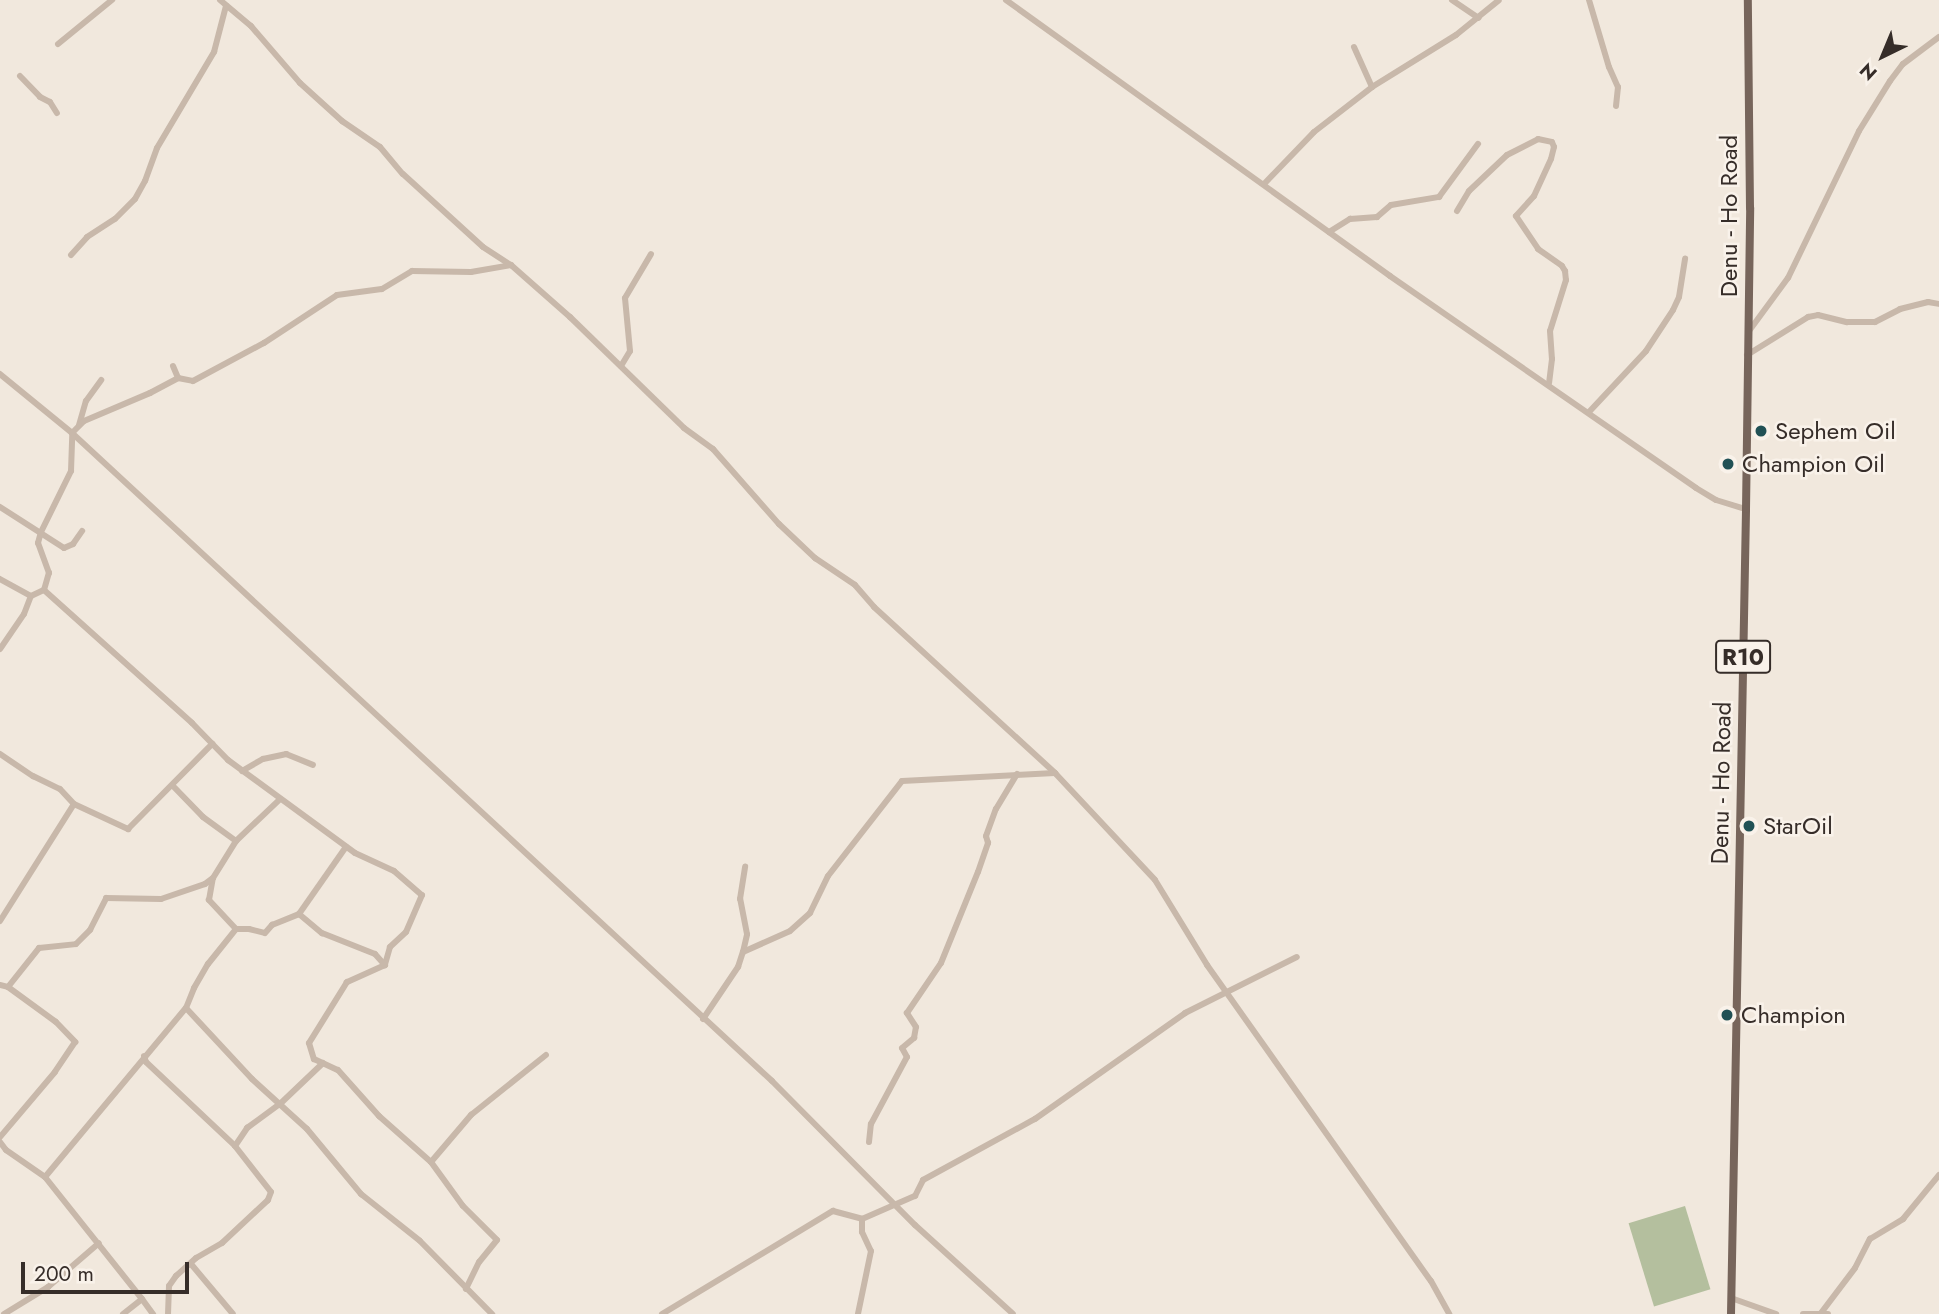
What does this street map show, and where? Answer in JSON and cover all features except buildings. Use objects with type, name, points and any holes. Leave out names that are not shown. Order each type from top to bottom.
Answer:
[{"type":"main road","name":"Denu - Ho Road","points":[[1731,1314],[1746,509],[1748,0]]},
{"type":"street","points":[[58,44],[112,0]]},
{"type":"street","points":[[220,0],[251,26],[300,83],[342,121],[380,147],[403,174],[483,247],[510,265],[621,366],[684,428],[713,449],[779,524],[815,558],[855,585],[874,607],[1055,773],[1155,880],[1227,993],[1431,1281],[1449,1314]]},
{"type":"street","points":[[1006,0],[1329,232],[1696,488],[1716,499],[1746,509]]},
{"type":"street","points":[[1452,0],[1479,18]]},
{"type":"street","points":[[1264,184],[1305,140],[1372,87],[1386,82],[1479,18],[1499,0]]},
{"type":"street","points":[[1589,0],[1609,67],[1618,87],[1616,106]]},
{"type":"street","points":[[71,255],[87,237],[115,219],[135,199],[157,148],[214,52],[226,6]]},
{"type":"street","points":[[1748,332],[1788,278],[1859,131],[1890,82],[1903,64],[1939,37]]},
{"type":"street","points":[[1354,47],[1372,87]]},
{"type":"street","points":[[20,76],[40,97],[50,102],[57,113]]},
{"type":"street","points":[[1457,211],[1469,191],[1507,155],[1538,139],[1552,142],[1554,146],[1551,159],[1534,196],[1516,216],[1538,249],[1562,265],[1565,271],[1566,280],[1550,331],[1552,359],[1549,383]]},
{"type":"street","points":[[1329,232],[1350,219],[1377,218],[1391,205],[1439,197],[1478,144]]},
{"type":"street","points":[[621,366],[630,351],[625,298],[651,254]]},
{"type":"street","points":[[1589,412],[1646,351],[1673,310],[1679,298],[1685,258]]},
{"type":"street","points":[[0,649],[24,614],[31,596],[44,590],[49,573],[43,565],[38,543],[71,471],[72,433],[84,421],[150,393],[178,377],[193,381],[264,343],[337,295],[382,289],[412,271],[471,272],[510,265]]},
{"type":"street","points":[[1747,355],[1808,317],[1818,315],[1847,322],[1875,322],[1900,309],[1928,302],[1939,304]]},
{"type":"street","points":[[173,366],[178,377]]},
{"type":"street","points":[[0,374],[72,433],[772,1081],[896,1205],[1013,1314]]},
{"type":"street","points":[[79,427],[86,401],[101,380]]},
{"type":"street","points":[[0,507],[64,548],[73,544],[82,531]]},
{"type":"street","points":[[0,579],[31,596]]},
{"type":"street","points":[[44,590],[242,771],[346,847],[394,872],[422,895],[405,932],[390,947],[385,965]]},
{"type":"street","points":[[0,754],[33,776],[60,789],[74,804],[128,829],[212,744]]},
{"type":"street","points":[[242,771],[263,759],[286,754],[313,765]]},
{"type":"street","points":[[743,952],[790,931],[810,913],[828,876],[902,781],[1055,773]]},
{"type":"street","points":[[869,1142],[871,1124],[907,1057],[902,1048],[914,1038],[916,1027],[907,1013],[942,963],[985,853],[988,843],[985,836],[996,809],[1017,774]]},
{"type":"street","points":[[173,786],[203,817],[236,841]]},
{"type":"street","points":[[9,987],[39,948],[76,944],[90,930],[106,898],[161,899],[205,884],[213,878],[236,841],[279,800]]},
{"type":"street","points":[[0,920],[74,804]]},
{"type":"street","points":[[213,878],[209,900],[236,929],[265,933],[272,925],[299,914],[346,847]]},
{"type":"street","points":[[703,1019],[738,967],[743,952],[747,934],[740,898],[745,866]]},
{"type":"street","points":[[299,914],[322,933],[375,954],[385,965]]},
{"type":"street","points":[[45,1178],[186,1007],[208,964],[236,929]]},
{"type":"street","points":[[662,1314],[833,1211],[862,1219],[915,1196],[923,1180],[1035,1119],[1185,1013],[1297,957]]},
{"type":"street","points":[[385,965],[347,982],[309,1043],[314,1059],[338,1070],[379,1115],[431,1162],[463,1206],[497,1240],[479,1262],[466,1289]]},
{"type":"street","points":[[0,985],[9,987],[56,1022],[75,1042],[55,1072],[0,1137]]},
{"type":"street","points":[[186,1007],[252,1079],[307,1129],[362,1194],[420,1241],[492,1314]]},
{"type":"street","points":[[431,1162],[471,1115],[547,1055]]},
{"type":"street","points":[[144,1056],[146,1062],[235,1146],[271,1192],[268,1200],[222,1243],[191,1264],[169,1286],[168,1314]]},
{"type":"street","points":[[235,1146],[247,1128],[281,1103],[323,1063]]},
{"type":"street","points":[[0,1142],[3,1153],[45,1178],[153,1314]]},
{"type":"street","points":[[1803,1314],[1825,1313],[1855,1268],[1870,1239],[1903,1219],[1939,1175]]},
{"type":"street","points":[[858,1314],[871,1251],[862,1232],[862,1219]]},
{"type":"street","points":[[4,1314],[48,1287],[99,1243]]},
{"type":"street","points":[[191,1264],[233,1314]]},
{"type":"street","points":[[1731,1297],[1776,1314]]},
{"type":"street","points":[[123,1314],[142,1299]]},
{"type":"green space","points":[[1685,1206],[1710,1289],[1654,1306],[1629,1223]]},
{"type":"place","name":"Sephem Oil","points":[[1761,431]]},
{"type":"place","name":"Champion Oil","points":[[1728,464]]},
{"type":"place","name":"StarOil","points":[[1749,826]]},
{"type":"place","name":"Champion","points":[[1727,1015]]}]
